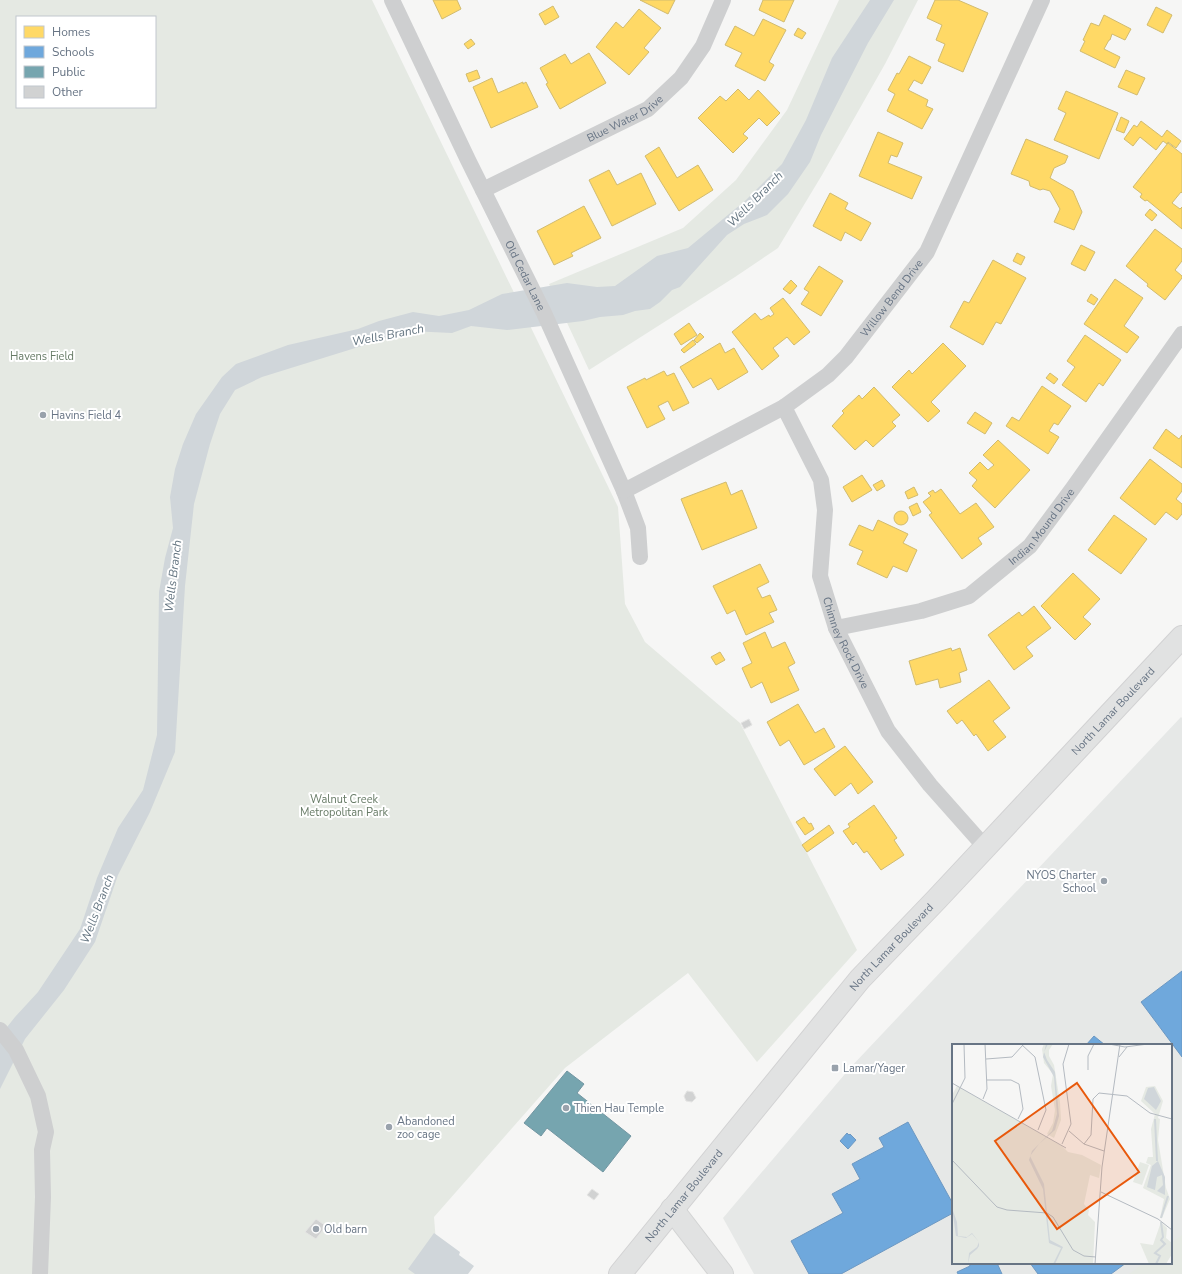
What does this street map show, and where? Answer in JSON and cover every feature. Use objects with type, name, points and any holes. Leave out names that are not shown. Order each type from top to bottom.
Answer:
[{"type":"main road","name":"North Lamar Boulevard","points":[[620,1274],[860,978],[1182,637]]},
{"type":"main road","points":[[672,1209],[722,1274]]},
{"type":"street","name":"Old Cedar Lane","points":[[392,0],[544,313],[624,491],[638,528],[640,557]]},
{"type":"street","name":"Blue Water Drive","points":[[483,190],[648,109],[681,78],[703,46],[723,0]]},
{"type":"street","name":"Willow Bend Drive","points":[[624,491],[784,407],[828,374],[846,357],[927,252],[1042,0]]},
{"type":"street","name":"Indian Mound Drive","points":[[836,628],[921,611],[969,596],[1030,546],[1069,494],[1182,334]]},
{"type":"street","name":"Chimney Rock Drive","points":[[784,407],[822,480],[826,510],[820,576],[836,628],[888,731],[930,785],[985,847]]},
{"type":"street","points":[[0,1030],[16,1050],[38,1096],[46,1132],[42,1150],[40,1274]]},
{"type":"shaded area","name":"NYOS Charter School","points":[[1181,717],[1182,1274],[754,1274],[723,1218],[850,1068]]},
{"type":"green space","name":"Walnut Creek Metropolitan Park","points":[[0,0],[372,0],[618,507],[625,604],[645,642],[740,723],[857,950],[757,1062],[688,973],[565,1068],[434,1217],[437,1255],[443,1274],[0,1274]]},
{"type":"green space","points":[[839,0],[918,0],[885,64],[822,175],[778,248],[589,370],[549,284],[683,228],[736,180],[787,110]]},
{"type":"green space","points":[[1182,1235],[1182,1274],[1129,1274],[1143,1264],[1172,1264],[1172,1242]]},
{"type":"water","name":"Wells Branch","points":[[870,0],[894,0],[868,43],[821,135],[810,162],[788,194],[767,215],[744,224],[727,235],[680,287],[672,290],[660,302],[650,309],[583,321],[507,330],[471,326],[452,333],[410,331],[262,377],[235,390],[220,414],[210,444],[194,504],[185,586],[175,752],[150,812],[118,875],[95,942],[64,990],[25,1039],[0,1089],[0,1036],[38,992],[80,929],[97,878],[118,828],[143,790],[157,735],[159,592],[165,558],[173,528],[170,497],[175,469],[183,444],[196,414],[222,377],[236,364],[288,345],[358,329],[379,321],[413,312],[439,316],[469,310],[502,294],[567,283],[597,287],[615,286],[657,256],[688,248],[746,200],[782,164],[806,120],[832,58]]},
{"type":"water","points":[[434,1233],[460,1252],[459,1255],[474,1266],[468,1274],[415,1274],[408,1269]]},
{"type":"building: Homes","points":[[433,0],[457,0],[461,9],[442,19]]},
{"type":"building: Homes","points":[[640,0],[675,0],[668,14]]},
{"type":"building: Homes","points":[[763,0],[794,0],[784,22],[759,10]]},
{"type":"building: Homes","points":[[935,0],[958,0],[988,13],[963,72],[938,61],[945,44],[936,40],[942,25],[927,18]]},
{"type":"building: Homes","points":[[553,6],[559,17],[545,25],[539,14]]},
{"type":"building: Homes","points":[[1156,7],[1172,15],[1163,33],[1147,25]]},
{"type":"building: Homes","points":[[639,9],[661,28],[644,48],[649,52],[629,75],[596,47],[616,22],[623,28]]},
{"type":"building: Homes","points":[[1104,15],[1131,29],[1125,40],[1112,34],[1104,49],[1120,57],[1115,68],[1080,51],[1085,41],[1083,40],[1091,23],[1099,26]]},
{"type":"building: Homes","points":[[763,19],[786,30],[769,62],[774,65],[765,81],[735,66],[742,53],[725,45],[735,26],[754,36]]},
{"type":"building: Homes","points":[[798,28],[806,33],[802,39],[794,35]]},
{"type":"building: Homes","points":[[471,39],[475,44],[468,49],[464,44]]},
{"type":"building: Homes","points":[[589,53],[606,83],[560,109],[546,84],[548,83],[540,68],[565,54],[571,64]]},
{"type":"building: Homes","points":[[909,56],[931,67],[922,84],[914,80],[908,90],[928,100],[926,106],[933,109],[922,129],[887,111],[895,94],[888,90],[897,73],[899,74]]},
{"type":"building: Homes","points":[[477,70],[480,78],[469,82],[466,74]]},
{"type":"building: Homes","points":[[1126,70],[1145,78],[1137,95],[1118,87]]},
{"type":"building: Homes","points":[[492,78],[498,93],[526,82],[538,107],[491,128],[473,87]]},
{"type":"building: Homes","points":[[738,89],[749,100],[758,90],[780,113],[767,126],[759,118],[743,134],[748,138],[733,153],[698,118],[720,96],[726,101]]},
{"type":"building: Homes","points":[[1066,91],[1118,113],[1099,159],[1054,140],[1066,113],[1058,109]]},
{"type":"building: Homes","points":[[1121,117],[1129,121],[1124,133],[1116,130]]},
{"type":"building: Homes","points":[[1141,121],[1162,137],[1167,130],[1181,141],[1176,148],[1168,142],[1167,144],[1163,141],[1156,150],[1140,137],[1133,146],[1124,139],[1134,125],[1137,127]]},
{"type":"building: Homes","points":[[878,132],[903,143],[897,157],[891,155],[888,163],[922,177],[912,199],[859,176]]},
{"type":"building: Homes","points":[[1026,139],[1068,156],[1065,163],[1054,168],[1050,178],[1073,191],[1082,212],[1074,230],[1054,222],[1060,209],[1050,191],[1043,189],[1040,190],[1030,186],[1029,181],[1011,174]]},
{"type":"building: Homes","points":[[1168,143],[1182,154],[1182,193],[1181,192],[1172,203],[1180,209],[1182,207],[1182,229],[1147,200],[1145,201],[1140,197],[1142,194],[1133,187]]},
{"type":"building: Homes","points":[[659,147],[677,178],[698,165],[713,190],[679,211],[645,156]]},
{"type":"building: Homes","points":[[609,170],[617,185],[641,173],[656,204],[612,226],[589,180]]},
{"type":"building: Homes","points":[[830,193],[848,203],[845,209],[871,223],[861,241],[845,232],[841,241],[813,226]]},
{"type":"building: Homes","points":[[584,206],[601,238],[571,253],[573,256],[554,265],[537,231]]},
{"type":"building: Homes","points":[[1150,209],[1157,215],[1152,221],[1145,215]]},
{"type":"building: Homes","points":[[1155,229],[1182,249],[1182,261],[1175,270],[1182,276],[1182,278],[1165,300],[1147,286],[1148,284],[1126,266]]},
{"type":"building: Homes","points":[[1081,245],[1095,252],[1085,271],[1071,264]]},
{"type":"building: Homes","points":[[1017,253],[1025,257],[1021,265],[1013,261]]},
{"type":"building: Homes","points":[[993,260],[1026,278],[1001,324],[996,322],[983,345],[950,327],[964,301],[969,303]]},
{"type":"building: Homes","points":[[819,266],[843,281],[821,316],[801,304],[809,292],[804,289]]},
{"type":"building: Homes","points":[[1115,279],[1143,298],[1124,326],[1139,337],[1127,353],[1084,324]]},
{"type":"building: Homes","points":[[791,280],[797,286],[790,294],[783,289]]},
{"type":"building: Homes","points":[[1091,294],[1098,299],[1094,305],[1087,301]]},
{"type":"building: Homes","points":[[783,298],[810,332],[794,345],[787,337],[773,348],[779,356],[762,370],[732,332],[755,313],[761,320],[769,315],[770,317],[774,314],[770,308]]},
{"type":"building: Homes","points":[[689,323],[697,335],[681,345],[674,334]]},
{"type":"building: Homes","points":[[700,333],[704,337],[697,343],[694,340]]},
{"type":"building: Homes","points":[[1085,335],[1121,360],[1103,386],[1099,383],[1086,402],[1062,385],[1075,367],[1067,361]]},
{"type":"building: Homes","points":[[693,340],[696,344],[684,353],[681,350]]},
{"type":"building: Homes","points":[[720,343],[725,353],[734,348],[748,372],[718,390],[711,378],[693,388],[680,367]]},
{"type":"building: Homes","points":[[943,343],[966,366],[931,402],[940,411],[928,422],[892,387],[909,370],[912,374]]},
{"type":"building: Homes","points":[[664,371],[667,376],[674,373],[689,403],[673,411],[668,401],[658,406],[665,419],[647,428],[627,387]]},
{"type":"building: Homes","points":[[1050,373],[1058,379],[1054,384],[1046,378]]},
{"type":"building: Homes","points":[[1042,386],[1071,406],[1058,425],[1054,423],[1049,431],[1059,437],[1048,454],[1006,426],[1012,417],[1019,421]]},
{"type":"building: Homes","points":[[874,387],[900,415],[892,422],[896,426],[873,447],[866,440],[855,450],[832,426],[844,413],[842,411],[859,395],[862,399]]},
{"type":"building: Homes","points":[[975,412],[992,423],[985,434],[967,423]]},
{"type":"building: Homes","points":[[1166,429],[1179,439],[1182,435],[1182,468],[1153,448]]},
{"type":"building: Homes","points":[[998,440],[1030,470],[995,508],[972,486],[977,480],[969,473],[980,462],[988,470],[994,465],[983,455]]},
{"type":"building: Homes","points":[[1150,459],[1182,484],[1182,491],[1176,499],[1182,504],[1182,514],[1177,520],[1166,512],[1155,525],[1120,498]]},
{"type":"building: Homes","points":[[862,475],[872,490],[852,502],[843,487]]},
{"type":"building: Homes","points":[[882,480],[885,486],[877,491],[873,485]]},
{"type":"building: Homes","points":[[726,482],[731,495],[742,490],[757,528],[702,550],[681,499]]},
{"type":"building: Homes","points":[[914,487],[918,495],[908,499],[905,492]]},
{"type":"building: Homes","points":[[941,489],[960,514],[976,503],[994,527],[978,538],[982,544],[962,559],[929,515],[932,513],[923,502],[931,496],[928,493],[933,490],[935,493]]},
{"type":"building: Homes","points":[[917,503],[921,512],[913,516],[909,507]]},
{"type":"building: Homes","points":[[901,511],[906,513],[908,518],[906,523],[901,525],[896,523],[894,518],[896,513]]},
{"type":"building: Homes","points":[[1114,515],[1147,539],[1121,574],[1088,550]]},
{"type":"building: Homes","points":[[878,520],[908,534],[903,543],[917,550],[907,572],[893,566],[887,578],[857,564],[863,551],[849,545],[859,525],[873,531]]},
{"type":"building: Homes","points":[[760,564],[769,582],[757,588],[762,598],[770,595],[777,610],[769,613],[774,622],[746,635],[735,610],[727,614],[713,586]]},
{"type":"building: Homes","points":[[1073,573],[1100,599],[1083,617],[1091,624],[1075,640],[1041,606]]},
{"type":"building: Homes","points":[[1034,606],[1051,628],[1026,647],[1033,656],[1014,670],[988,635],[1019,612],[1022,616]]},
{"type":"building: Homes","points":[[765,632],[772,648],[785,642],[795,663],[788,667],[799,690],[771,703],[762,682],[751,688],[742,668],[752,663],[743,643]]},
{"type":"building: Homes","points":[[951,648],[952,651],[960,648],[967,670],[959,673],[961,682],[940,688],[938,679],[916,685],[909,661]]},
{"type":"building: Homes","points":[[720,652],[725,660],[716,665],[711,657]]},
{"type":"building: Homes","points":[[989,680],[1010,708],[993,721],[1006,737],[988,751],[976,734],[974,736],[962,720],[957,724],[947,711]]},
{"type":"building: Homes","points":[[798,704],[815,733],[824,728],[835,747],[804,765],[789,740],[780,746],[767,722]]},
{"type":"building: Homes","points":[[845,746],[873,782],[858,794],[851,783],[835,796],[814,769]]},
{"type":"building: Homes","points":[[874,805],[897,838],[894,840],[904,855],[881,870],[867,851],[864,853],[856,842],[853,845],[843,831],[850,827],[848,824]]},
{"type":"building: Homes","points":[[804,817],[809,824],[811,823],[814,829],[805,835],[796,822]]},
{"type":"building: Homes","points":[[829,825],[834,833],[807,852],[802,845]]},
{"type":"building: Schools","points":[[1182,971],[1182,1057],[1141,1002]]},
{"type":"building: Schools","points":[[1094,1036],[1104,1044],[1087,1044]]},
{"type":"building: Schools","points":[[908,1122],[952,1202],[952,1214],[841,1274],[809,1274],[791,1241],[843,1213],[832,1194],[860,1179],[852,1164],[884,1147],[879,1138]]},
{"type":"building: Schools","points":[[847,1133],[856,1140],[848,1149],[840,1141]]},
{"type":"building: Schools","points":[[969,1264],[997,1264],[1002,1274],[958,1274],[957,1272],[970,1266]]},
{"type":"building: Schools","points":[[1031,1264],[1125,1264],[1111,1274],[1038,1274]]},
{"type":"building: Public","name":"Thien Hau Temple","points":[[567,1071],[584,1084],[577,1093],[631,1136],[603,1172],[547,1128],[541,1136],[524,1123]]},
{"type":"building: Other","points":[[749,719],[752,725],[744,729],[741,723]]},
{"type":"building: Other","points":[[687,1091],[693,1092],[696,1098],[692,1102],[686,1101],[684,1096]]},
{"type":"building: Other","points":[[592,1189],[599,1194],[594,1200],[587,1195]]},
{"type":"building: Other","name":"Old barn","points":[[316,1219],[326,1226],[316,1239],[305,1232]]},
{"type":"place","name":"Havins Field 4","points":[[43,415]]},
{"type":"place","name":"NYOS Charter School","points":[[1104,881]]},
{"type":"place","name":"Lamar/Yager","points":[[835,1068]]},
{"type":"place","name":"Thien Hau Temple","points":[[566,1108]]},
{"type":"place","name":"Abandoned zoo cage","points":[[389,1127]]},
{"type":"place","name":"Old barn","points":[[316,1229]]},
{"type":"park label","name":"Havens Field","points":[[42,356]]}]
